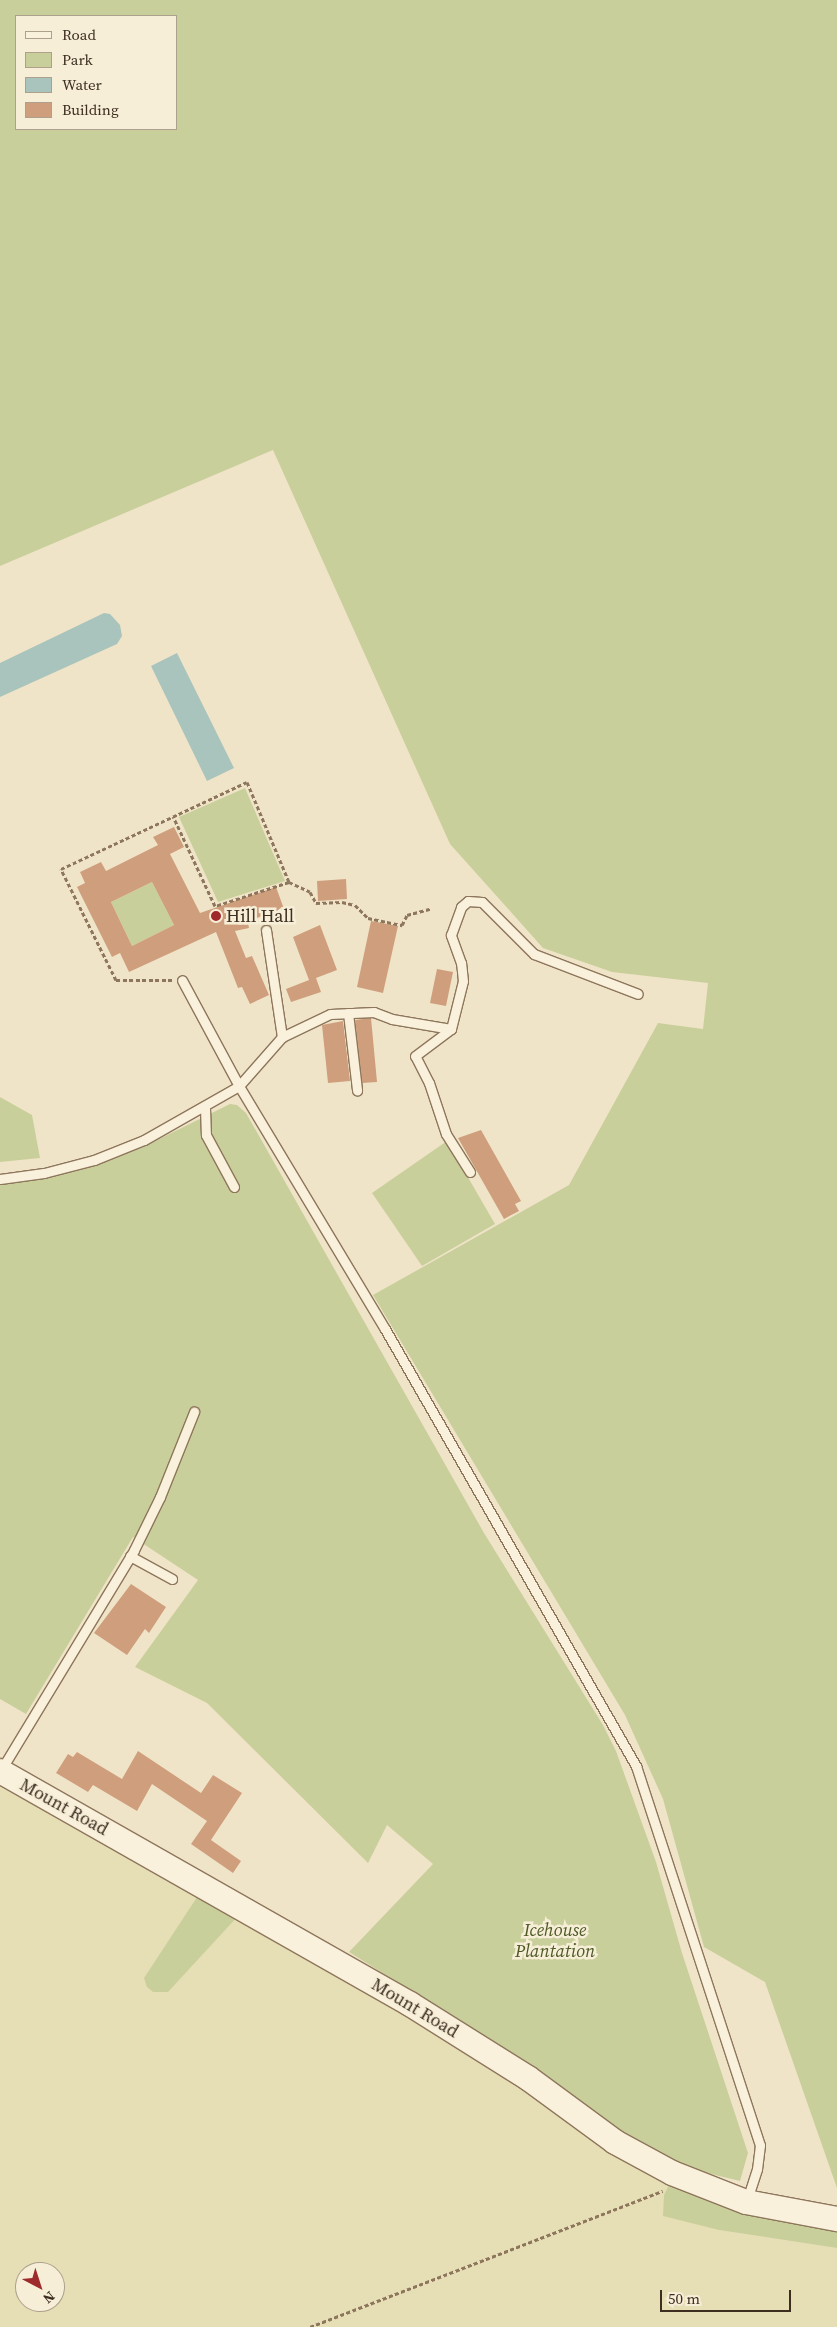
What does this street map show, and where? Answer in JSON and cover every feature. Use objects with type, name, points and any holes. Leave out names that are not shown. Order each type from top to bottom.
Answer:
[{"type":"street","name":"Mount Road","points":[[0,1771],[410,2004],[528,2078],[615,2142],[689,2181],[746,2202],[837,2219]]},
{"type":"lane","points":[[470,1172],[446,1134],[429,1083],[415,1056],[451,1029],[463,981],[461,963],[451,935],[461,908],[468,901],[482,902],[534,954],[638,994]]},
{"type":"lane","points":[[266,930],[282,1037]]},
{"type":"lane","points":[[182,980],[239,1086],[385,1329],[636,1766],[760,2145],[757,2169],[746,2202]]},
{"type":"lane","points":[[0,1179],[44,1173],[94,1160],[144,1140],[205,1108],[239,1086],[282,1037],[330,1014],[374,1012],[392,1019],[451,1029]]},
{"type":"lane","points":[[348,1013],[357,1090]]},
{"type":"lane","points":[[205,1108],[206,1135],[234,1187]]},
{"type":"lane","points":[[0,1771],[130,1556],[160,1497],[194,1412]]},
{"type":"lane","points":[[130,1556],[172,1579]]},
{"type":"path","points":[[182,980],[116,980],[61,869],[247,782],[289,882],[310,892],[316,903],[342,902],[354,906],[368,918],[402,925],[406,915],[430,908]]},
{"type":"path","points":[[173,816],[215,906],[289,882]]},
{"type":"path","points":[[310,2327],[689,2181]]},
{"type":"shaded area","points":[[0,1787],[199,1894],[144,1978],[153,1992],[168,1992],[240,1914],[671,2181],[719,2230],[837,2248],[837,2327],[0,2327]]},
{"type":"green space","points":[[0,0],[837,0],[837,2188],[765,1982],[704,1947],[663,1799],[625,1715],[373,1295],[569,1185],[658,1023],[703,1029],[708,983],[612,972],[543,948],[450,844],[273,450],[0,566]]},
{"type":"green space","points":[[245,788],[285,881],[218,902],[179,817]]},
{"type":"green space","points":[[152,882],[174,925],[132,946],[111,902]]},
{"type":"green space","points":[[0,1097],[32,1115],[40,1158],[0,1162]]},
{"type":"green space","name":"Icehouse Plantation","points":[[230,1104],[237,1105],[246,1113],[484,1533],[603,1725],[616,1751],[656,1862],[682,1953],[748,2153],[740,2181],[682,2167],[621,2134],[534,2068],[349,1952],[433,1864],[387,1825],[368,1863],[207,1703],[135,1667],[198,1580],[133,1537],[26,1714],[0,1699],[0,1184],[97,1164],[147,1145]]},
{"type":"green space","points":[[447,1141],[495,1224],[422,1266],[372,1193]]},
{"type":"green space","points":[[199,1894],[240,1914],[168,1992],[153,1992],[147,1987],[144,1978]]},
{"type":"green space","points":[[671,2181],[837,2230],[837,2248],[719,2230],[663,2216],[664,2195]]},
{"type":"water","points":[[104,613],[110,614],[120,625],[122,636],[117,644],[0,697],[0,663]]},
{"type":"water","points":[[177,653],[234,768],[207,781],[151,666]]},
{"type":"building","name":"Hill Hall","points":[[174,827],[184,847],[170,854],[200,913],[276,887],[284,909],[253,919],[248,923],[249,928],[235,931],[246,958],[252,956],[269,995],[250,1004],[242,987],[238,988],[216,932],[129,972],[120,953],[112,957],[77,887],[85,883],[80,872],[101,862],[106,871],[158,845],[153,837]],"holes":[[[152,882],[174,925],[132,946],[111,902]]]},
{"type":"building","points":[[346,879],[347,899],[318,901],[317,881]]},
{"type":"building","points":[[371,921],[398,926],[383,993],[357,987]]},
{"type":"building","points":[[320,925],[337,970],[316,978],[321,992],[291,1002],[286,989],[309,980],[293,937]]},
{"type":"building","points":[[437,969],[453,972],[446,1006],[430,1003]]},
{"type":"building","points":[[371,1018],[377,1082],[362,1083],[355,1020]]},
{"type":"building","points":[[343,1021],[350,1081],[328,1083],[322,1025]]},
{"type":"building","points":[[481,1130],[521,1201],[515,1204],[519,1211],[504,1219],[458,1138]]},
{"type":"building","points":[[131,1584],[166,1607],[149,1633],[145,1629],[127,1655],[94,1633]]},
{"type":"building","points":[[138,1751],[201,1793],[213,1775],[242,1793],[211,1840],[241,1861],[233,1873],[191,1844],[207,1821],[152,1784],[137,1811],[93,1785],[88,1792],[56,1773],[68,1754],[73,1757],[77,1752],[122,1779]]},
{"type":"place","name":"Hill Hall","points":[[216,916]]}]
